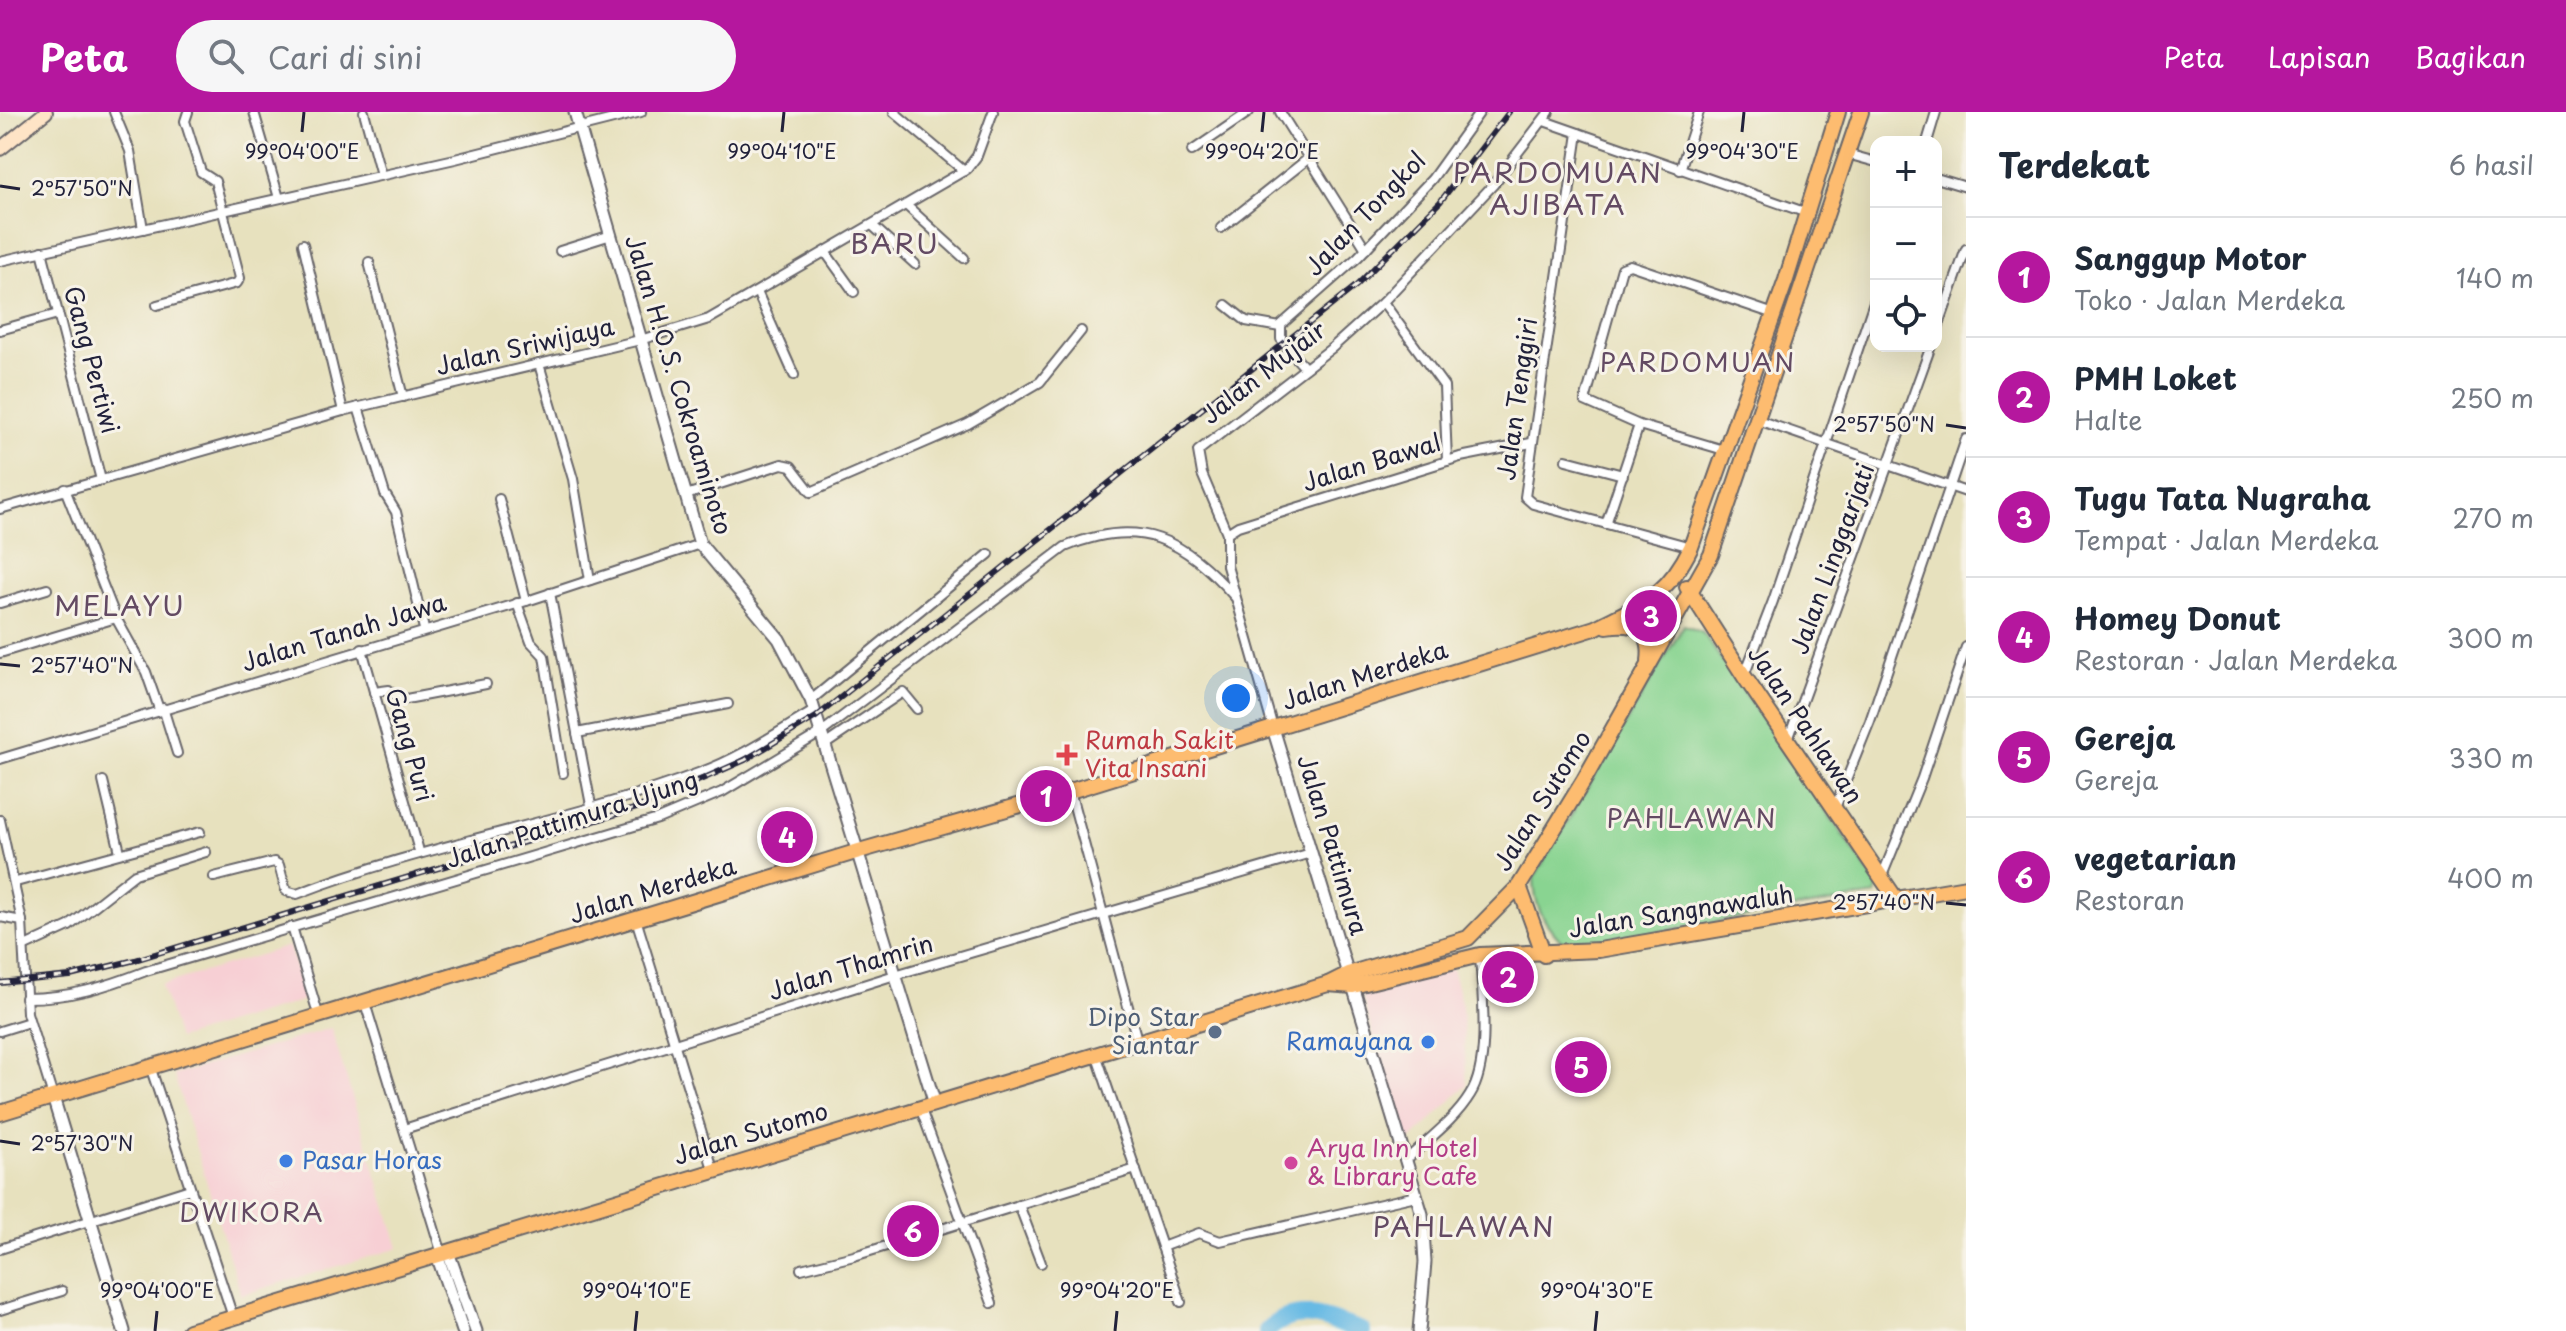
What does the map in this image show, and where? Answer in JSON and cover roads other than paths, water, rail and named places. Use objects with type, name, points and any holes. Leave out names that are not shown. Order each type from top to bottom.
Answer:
[{"type":"main road","points":[[0,149],[32,117],[46,112]]},
{"type":"main road","points":[[1676,577],[1691,547],[1786,280],[1838,112]]},
{"type":"main road","name":"Jalan Sutomo","points":[[1351,980],[1468,938],[1519,886],[1648,669],[1711,555],[1861,112]]},
{"type":"main road","points":[[1832,130],[1853,136]]},
{"type":"main road","points":[[1786,280],[1804,285]]},
{"type":"main road","points":[[1733,425],[1756,426]]},
{"type":"main road","name":"Jalan Pahlawan","points":[[1676,577],[1691,590],[1744,676],[1896,899]]},
{"type":"main road","name":"Jalan Merdeka","points":[[0,1113],[859,851],[1070,791],[1595,628],[1642,604],[1676,577]]},
{"type":"main road","points":[[1595,628],[1632,623],[1642,629],[1650,648],[1648,669]]},
{"type":"main road","name":"Jalan Sangnawaluh","points":[[1519,886],[1544,955]]},
{"type":"main road","name":"Jalan Sangnawaluh","points":[[1480,955],[1544,955],[1599,950],[1966,887]]},
{"type":"main road","name":"Jalan Sutomo","points":[[189,1331],[1328,984],[1480,955]]},
{"type":"street","points":[[114,112],[130,151],[143,229]]},
{"type":"street","points":[[157,305],[240,281],[215,181],[201,172],[185,121],[188,112]]},
{"type":"street","points":[[254,112],[279,198]]},
{"type":"street","points":[[364,112],[381,175]]},
{"type":"street","name":"Jalan H.O.S. Cokroaminoto","points":[[575,112],[608,236],[700,544],[779,639],[822,732],[895,975],[927,1104],[992,1303]]},
{"type":"street","points":[[0,261],[381,175],[641,112]]},
{"type":"street","points":[[894,112],[964,171]]},
{"type":"street","name":"Jalan Sriwijaya","points":[[0,509],[343,411],[640,340],[709,319],[758,294],[964,171],[977,156],[993,112]]},
{"type":"street","points":[[1192,151],[1249,112]]},
{"type":"street","points":[[1280,112],[1366,249]]},
{"type":"street","name":"Jalan Tongkol","points":[[1280,327],[1366,249],[1432,179],[1480,112]]},
{"type":"street","name":"Jalan Mujair","points":[[1273,728],[1227,566],[1227,533],[1202,474],[1198,451],[1305,368],[1383,302],[1493,185],[1549,112]]},
{"type":"street","points":[[1680,170],[1699,112]]},
{"type":"street","points":[[1929,136],[1936,112]]},
{"type":"street","points":[[1544,121],[1807,213]]},
{"type":"street","name":"Jalan Tenggiri","points":[[1578,133],[1524,491],[1528,501],[1691,547]]},
{"type":"street","points":[[1847,154],[1870,160]]},
{"type":"street","points":[[1221,228],[1309,158]]},
{"type":"street","points":[[1942,180],[1966,187]]},
{"type":"street","points":[[907,206],[964,258]]},
{"type":"street","points":[[873,226],[915,264]]},
{"type":"street","points":[[560,251],[608,236]]},
{"type":"street","points":[[303,244],[343,411]]},
{"type":"street","points":[[1942,316],[1966,249]]},
{"type":"street","name":"Gang Pertiwi","points":[[42,251],[101,480]]},
{"type":"street","points":[[826,253],[854,292]]},
{"type":"street","points":[[369,262],[403,397]]},
{"type":"street","points":[[1724,450],[1639,425],[1587,404],[1584,398],[1624,266],[1774,314]]},
{"type":"street","points":[[758,294],[794,375]]},
{"type":"street","points":[[1383,302],[1444,386],[1447,461]]},
{"type":"street","points":[[1226,305],[1246,321],[1280,327],[1281,339]]},
{"type":"street","points":[[0,330],[58,314]]},
{"type":"street","points":[[1744,676],[1870,314]]},
{"type":"street","points":[[686,495],[782,464],[791,466],[811,492],[901,456],[968,424],[1040,382],[1081,331]]},
{"type":"street","points":[[1288,349],[1305,368]]},
{"type":"street","name":"Jalan Linggarjati","points":[[1788,740],[1929,352]]},
{"type":"street","points":[[539,364],[573,479],[590,580]]},
{"type":"street","points":[[358,407],[384,490],[396,512],[424,629]]},
{"type":"street","points":[[1606,524],[1639,425]]},
{"type":"street","points":[[1756,426],[1827,443],[1966,492]]},
{"type":"street","points":[[1835,808],[1870,721],[1966,439]]},
{"type":"street","name":"Jalan Bawal","points":[[1227,533],[1238,526],[1447,461],[1531,443]]},
{"type":"street","points":[[1566,460],[1623,475]]},
{"type":"street","points":[[65,489],[116,618],[146,672],[177,753]]},
{"type":"street","points":[[499,499],[531,642],[544,656],[563,773]]},
{"type":"street","name":"Jalan Pattimura Ujung","points":[[25,998],[80,994],[292,927],[658,819],[722,792],[822,732],[1065,547],[1096,534],[1131,531],[1158,537],[1210,570],[1235,597]]},
{"type":"street","name":"Jalan Tanah Jawa","points":[[0,759],[521,602],[700,544]]},
{"type":"street","points":[[214,877],[274,862],[279,865],[286,891],[297,894],[419,851],[703,772],[812,705],[989,554]]},
{"type":"street","points":[[0,603],[47,589]]},
{"type":"street","points":[[550,593],[591,805]]},
{"type":"street","points":[[0,653],[116,618]]},
{"type":"street","points":[[1882,876],[1922,778],[1966,647]]},
{"type":"street","name":"Gang Puri","points":[[362,649],[419,851]]},
{"type":"street","points":[[374,692],[388,690],[401,700],[486,684]]},
{"type":"street","points":[[826,744],[903,692],[917,709]]},
{"type":"street","points":[[577,733],[728,704]]},
{"type":"street","name":"Jalan Pattimura","points":[[1273,728],[1422,1214],[1425,1262],[1419,1331]]},
{"type":"street","points":[[103,781],[120,852]]},
{"type":"street","points":[[1070,791],[1137,1040]]},
{"type":"street","points":[[0,820],[15,877],[22,921],[29,1022],[88,1223],[124,1331]]},
{"type":"street","points":[[0,873],[15,877],[200,832]]},
{"type":"street","points":[[25,946],[69,926],[135,874],[206,852]]},
{"type":"street","name":"Jalan Thamrin","points":[[404,1129],[895,975],[1311,853]]},
{"type":"street","points":[[0,917],[22,921]]},
{"type":"street","points":[[636,919],[713,1169]]},
{"type":"street","points":[[292,927],[319,1017]]},
{"type":"street","points":[[1405,1161],[1469,1097],[1478,1080],[1481,1060],[1480,955]]},
{"type":"street","points":[[365,1003],[468,1330]]},
{"type":"street","points":[[0,1031],[29,1022]]},
{"type":"street","points":[[1096,1053],[1181,1302]]},
{"type":"street","points":[[151,1069],[233,1317]]},
{"type":"street","points":[[801,1269],[1136,1169]]},
{"type":"street","points":[[0,1249],[190,1189]]},
{"type":"street","points":[[1162,1247],[1199,1233],[1220,1241],[1416,1196]]},
{"type":"street","points":[[1019,1205],[1041,1263]]},
{"type":"street","points":[[0,1310],[62,1291]]},
{"type":"waterway","points":[[1267,1331],[1278,1322],[1301,1315],[1362,1331]]},
{"type":"railway","points":[[0,983],[70,976],[135,960],[637,808],[745,760],[816,717],[1357,285],[1440,202],[1509,112]]},
{"type":"place","name":"Tugu Tata Nugraha","points":[[1651,616]]},
{"type":"place","name":"Rumah Sakit Vita Insani","points":[[1067,755]]},
{"type":"place","name":"Sanggup Motor","points":[[1046,796]]},
{"type":"place","name":"Homey Donut","points":[[787,837]]},
{"type":"place","name":"PMH Loket","points":[[1508,977]]},
{"type":"place","name":"Dipo Star Siantar","points":[[1215,1032]]},
{"type":"place","name":"Ramayana","points":[[1428,1042]]},
{"type":"place","name":"Gereja","points":[[1581,1067]]},
{"type":"place","name":"Pasar Horas","points":[[286,1161]]},
{"type":"place","name":"Arya Inn Hotel & Library Cafe","points":[[1291,1163]]},
{"type":"place","name":"vegetarian","points":[[913,1231]]},
{"type":"district","name":"PARDOMUAN AJIBATA","points":[[1558,189]]},
{"type":"district","name":"BARU","points":[[895,244]]},
{"type":"district","name":"PARDOMUAN","points":[[1698,363]]},
{"type":"district","name":"MELAYU","points":[[120,606]]},
{"type":"district","name":"PAHLAWAN","points":[[1692,819]]},
{"type":"district","name":"DWIKORA","points":[[252,1213]]},
{"type":"district","name":"PAHLAWAN","points":[[1464,1227]]}]
